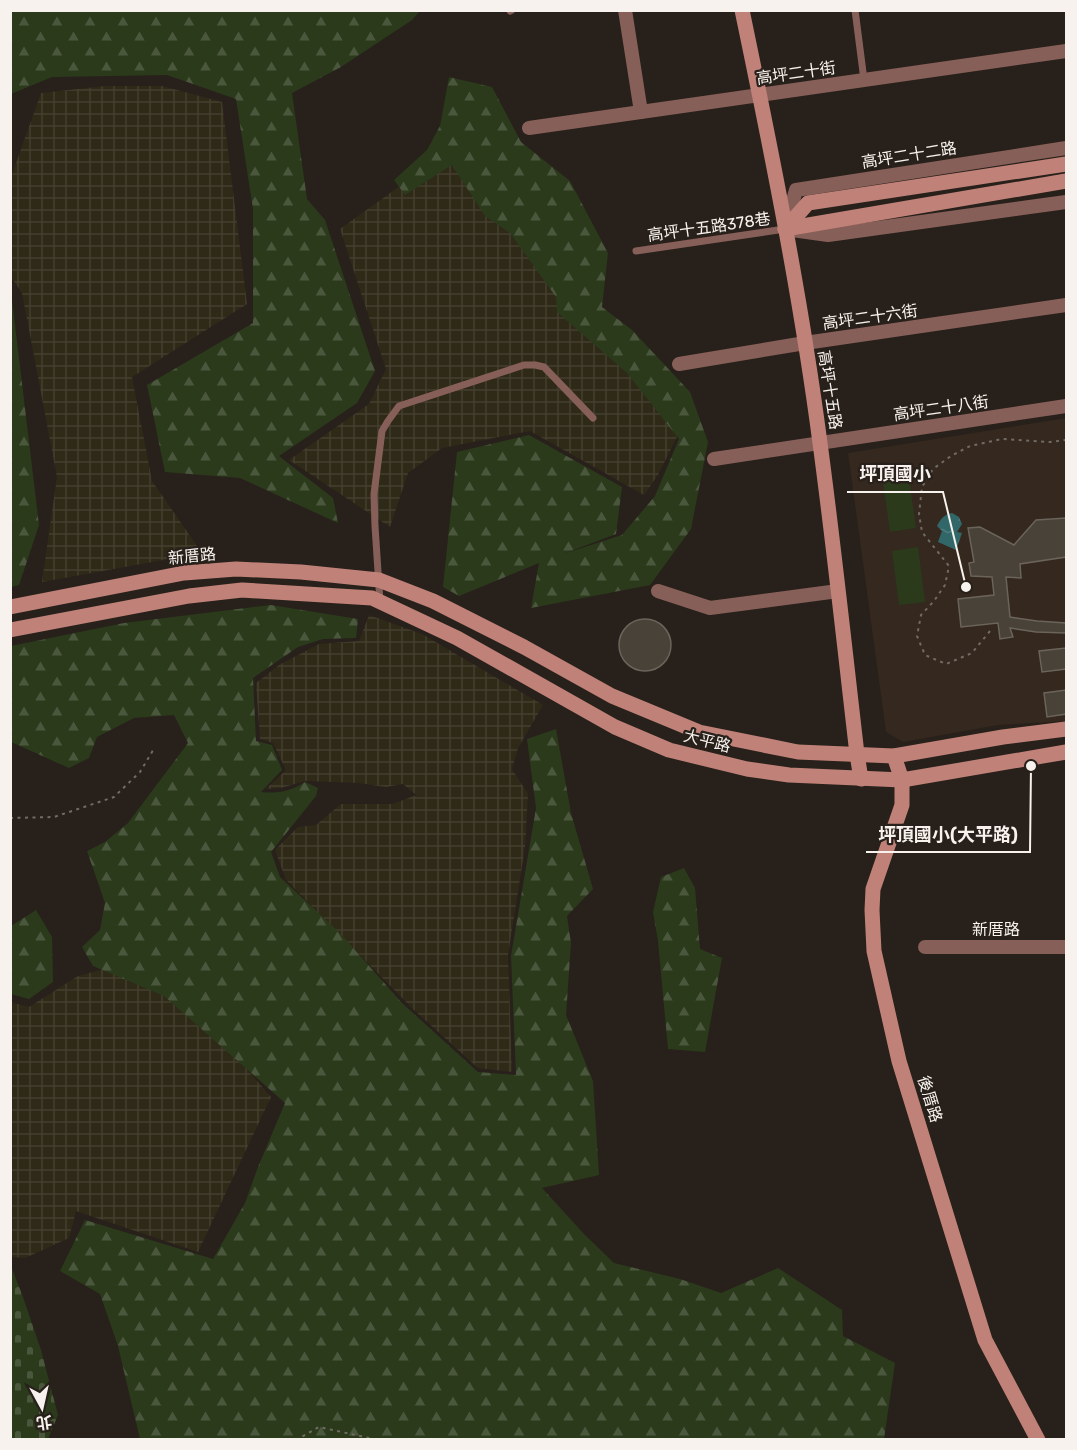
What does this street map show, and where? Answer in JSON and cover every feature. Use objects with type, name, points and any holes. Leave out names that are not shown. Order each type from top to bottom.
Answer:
[{"type":"street","points":[[625,10],[641,112]]},
{"type":"street","name":"高坪十五路","points":[[742,10],[760,94],[805,343],[820,443],[861,779]]},
{"type":"street","name":"高坪二十街","points":[[529,128],[1066,51]]},
{"type":"street","name":"高坪二十二路","points":[[785,229],[796,190],[1066,148]]},
{"type":"street","name":"高坪二十二路","points":[[785,229],[808,203],[1066,164]]},
{"type":"street","points":[[785,229],[1066,181]]},
{"type":"street","points":[[785,229],[828,235],[1066,202]]},
{"type":"street","name":"高坪二十六街","points":[[679,364],[1066,305]]},
{"type":"street","name":"高坪二十八街","points":[[714,459],[1066,406]]},
{"type":"street","name":"新厝路","points":[[10,607],[184,573],[236,569],[301,572],[379,580]]},
{"type":"street","name":"大平路","points":[[379,580],[433,601],[524,647],[612,696],[699,732],[798,752],[894,756],[1003,737],[1066,729]]},
{"type":"street","points":[[10,630],[189,596],[242,590],[376,600]]},
{"type":"street","points":[[658,591],[710,609],[838,591]]},
{"type":"street","name":"大平路","points":[[376,600],[457,638],[615,727],[669,750],[747,769],[789,775],[902,780],[1066,752]]},
{"type":"street","name":"後厝路","points":[[894,756],[902,780],[902,806],[873,889],[874,951],[899,1060],[985,1340],[1038,1440]]},
{"type":"street","name":"新厝路","points":[[925,947],[1066,947]]},
{"type":"lane","points":[[855,10],[864,80]]},
{"type":"lane","name":"高坪十五路378巷","points":[[636,251],[785,229]]},
{"type":"lane","points":[[376,600],[379,580],[374,494],[382,431],[399,406],[524,365],[534,365],[544,368],[593,418]]},
{"type":"path","points":[[990,631],[972,653],[946,664],[925,655],[917,636],[921,615],[945,585],[949,566],[922,532],[919,514],[922,487],[933,469],[970,446],[1002,439],[1050,442],[1066,440]]},
{"type":"path","points":[[10,818],[54,817],[114,797],[140,772],[155,747]]},
{"type":"path","points":[[296,1440],[319,1427],[378,1440]]},
{"type":"shaded area","points":[[105,86],[162,86],[222,102],[247,304],[132,377],[152,481],[202,553],[42,582],[57,477],[22,293],[11,277],[11,177],[41,93]]},
{"type":"shaded area","points":[[454,147],[578,311],[586,338],[617,356],[679,433],[658,475],[644,495],[530,431],[442,448],[408,473],[390,527],[289,460],[369,404],[386,369],[340,229]]},
{"type":"shaded area","points":[[1066,418],[1066,721],[998,725],[903,742],[886,732],[848,453]]},
{"type":"shaded area","points":[[369,615],[422,634],[543,705],[518,748],[512,769],[528,794],[525,847],[508,955],[512,1072],[478,1068],[414,1010],[286,880],[275,850],[298,827],[316,825],[341,804],[393,804],[416,795],[403,784],[386,787],[358,783],[305,781],[281,788],[266,789],[286,770],[273,743],[260,739],[256,683],[279,665],[319,644],[359,641]]},
{"type":"shaded area","points":[[155,955],[215,1033],[271,1097],[198,1252],[76,1211],[69,1238],[25,1258],[11,1257],[10,1002],[29,1007],[78,976]]},
{"type":"green space","points":[[11,10],[420,11],[412,20],[341,67],[292,93],[307,199],[325,220],[375,371],[357,403],[279,456],[333,498],[338,523],[240,478],[165,472],[147,385],[253,323],[253,209],[236,99],[167,75],[52,77],[11,94]]},
{"type":"green space","points":[[449,77],[492,87],[521,142],[570,181],[608,253],[602,307],[632,330],[690,392],[708,442],[691,529],[650,585],[531,608],[539,563],[459,596],[443,587],[457,452],[529,435],[622,487],[616,534],[563,554],[622,535],[655,496],[679,439],[627,373],[557,312],[556,297],[510,233],[485,216],[452,165],[405,195],[394,180],[427,150],[440,126]]},
{"type":"green space","points":[[11,297],[39,525],[19,585],[11,587]]},
{"type":"green space","points":[[909,478],[916,528],[890,532],[883,482]]},
{"type":"green space","points":[[918,547],[925,602],[899,605],[892,551]]},
{"type":"green space","points":[[271,605],[358,619],[356,638],[323,639],[298,647],[253,678],[256,741],[272,745],[282,770],[261,792],[284,791],[305,782],[318,788],[316,796],[271,852],[280,877],[339,932],[402,1003],[478,1072],[516,1075],[511,956],[536,808],[527,739],[556,729],[571,813],[593,889],[567,916],[571,943],[566,1015],[593,1081],[599,1175],[542,1188],[614,1263],[680,1279],[721,1293],[778,1268],[842,1310],[843,1336],[895,1363],[884,1439],[140,1439],[118,1346],[100,1294],[60,1271],[85,1220],[213,1259],[245,1203],[285,1103],[164,996],[93,966],[82,947],[100,930],[105,903],[87,851],[105,842],[128,823],[188,743],[174,715],[134,718],[97,737],[89,758],[69,768],[11,742],[11,646],[124,623]]},
{"type":"green space","points":[[684,868],[695,888],[700,949],[722,958],[705,1052],[668,1049],[658,941],[653,912],[661,877]]},
{"type":"green space","points":[[36,910],[52,937],[53,982],[29,999],[11,994],[11,926]]},
{"type":"green space","points":[[11,1266],[41,1350],[58,1415],[48,1439],[11,1439]]},
{"type":"water","points":[[952,513],[959,517],[962,524],[957,532],[962,533],[956,550],[938,542],[942,531],[937,526],[943,517]]},
{"type":"building","points":[[1066,518],[1066,557],[1020,564],[1021,578],[1006,577],[1010,617],[1066,623],[1066,633],[1010,628],[1013,637],[1000,639],[998,623],[961,627],[958,599],[994,595],[992,577],[971,576],[969,563],[974,562],[968,528],[980,527],[1014,545],[1036,520]]},
{"type":"building","points":[[645,619],[655,621],[663,627],[669,635],[671,645],[669,655],[663,663],[655,669],[645,671],[635,669],[627,663],[621,655],[619,645],[621,635],[627,627],[635,621]]},
{"type":"building","points":[[1066,648],[1066,669],[1042,672],[1039,651]]},
{"type":"building","points":[[1066,690],[1066,714],[1047,717],[1044,693]]},
{"type":"place","name":"坪頂國小","points":[[966,587]]},
{"type":"place","name":"坪頂國小(大平路)","points":[[1031,766]]}]
